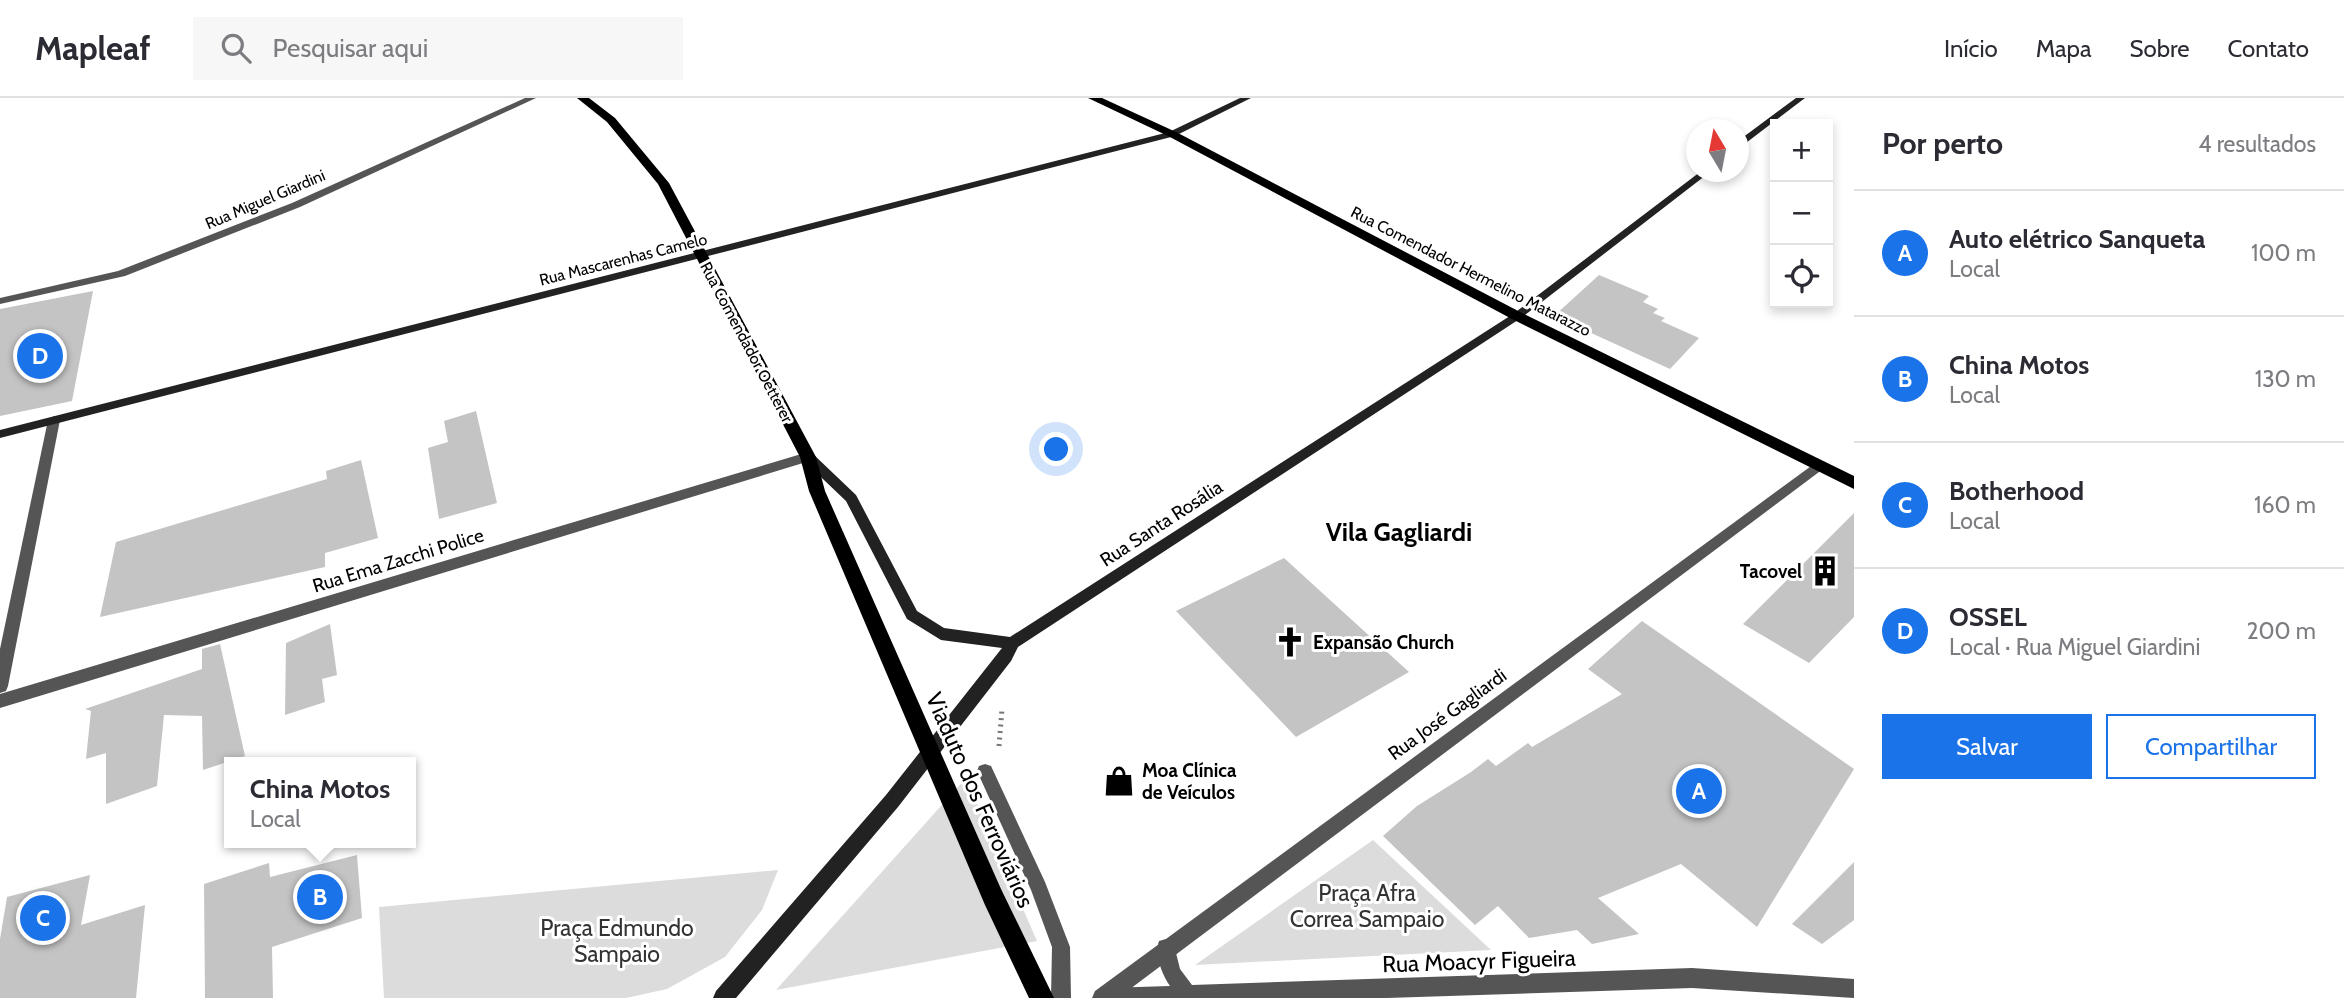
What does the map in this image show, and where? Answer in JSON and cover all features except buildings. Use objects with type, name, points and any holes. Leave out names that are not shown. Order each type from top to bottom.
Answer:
[{"type":"main road","name":"Rua Comendador Oetterer","points":[[582,98],[611,120],[663,183],[808,457],[817,491]]},
{"type":"main road","name":"Rua Comendador Hermelino Matarazzo","points":[[1093,98],[1172,134],[1517,316],[1854,486]]},
{"type":"main road","name":"Rua Mascarenhas Camelo","points":[[0,434],[1172,134],[1247,98]]},
{"type":"main road","points":[[1749,138],[1801,98]]},
{"type":"main road","name":"Rua Santa Rosália","points":[[723,998],[892,801],[1009,650],[1517,316],[1692,182]]},
{"type":"main road","name":"Rua Comendador Oetterer","points":[[808,457],[851,498],[912,615],[941,634],[1009,650]]},
{"type":"main road","name":"Viaduto dos Ferroviários","points":[[817,491],[993,897],[1042,998]]},
{"type":"street","name":"Rua Miguel Giardini","points":[[0,301],[121,274],[296,205],[532,98]]},
{"type":"street","points":[[0,686],[54,420]]},
{"type":"street","name":"Rua Ema Zacchi Police","points":[[0,701],[808,457]]},
{"type":"street","name":"Rua José Gagliardi","points":[[1103,998],[1818,466]]},
{"type":"street","points":[[985,771],[1039,888],[1061,947],[1061,998]]},
{"type":"street","points":[[1167,948],[1172,973],[1187,995]]},
{"type":"street","name":"Rua Moacyr Figueira","points":[[1103,998],[1692,978],[1854,989]]},
{"type":"path","points":[[985,771],[999,751],[1009,650]]},
{"type":"green space","points":[[966,778],[1037,941],[776,990]]},
{"type":"green space","name":"Praça Afra Correa Sampaio","points":[[1373,840],[1491,950],[1195,965]]},
{"type":"green space","name":"Praça Edmundo Sampaio","points":[[778,870],[762,910],[725,957],[667,989],[626,998],[384,998],[379,907]]},
{"type":"place","name":"OSSEL","points":[[40,356]]},
{"type":"place","name":"Tacovel","points":[[1825,571]]},
{"type":"place","name":"Expansão Church","points":[[1290,642]]},
{"type":"place","name":"Moa Clínica de Veículos","points":[[1119,781]]},
{"type":"place","name":"Auto elétrico Sanqueta","points":[[1699,791]]},
{"type":"place","name":"China Motos","points":[[320,897]]},
{"type":"place","name":"Botherhood","points":[[43,918]]},
{"type":"district","name":"Vila Gagliardi","points":[[1399,532]]}]
